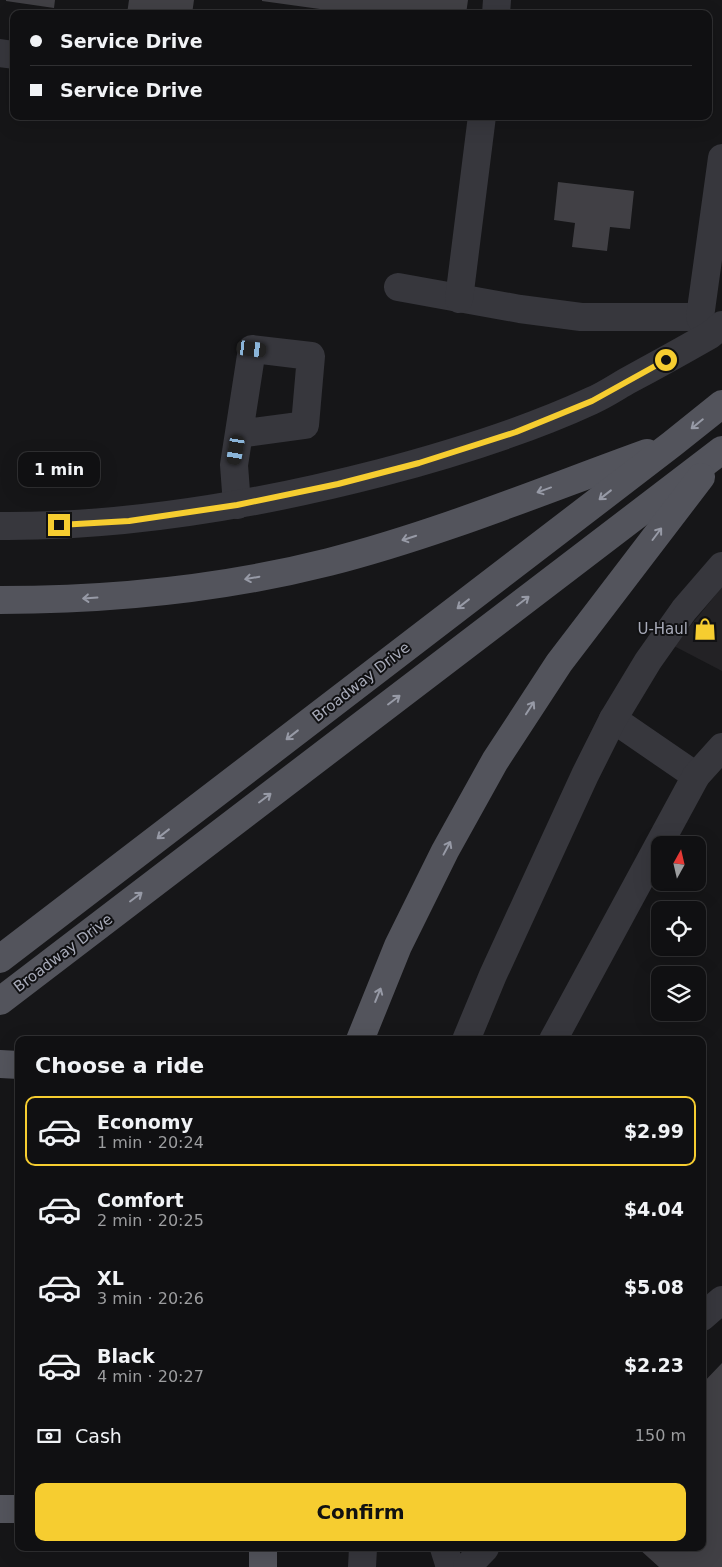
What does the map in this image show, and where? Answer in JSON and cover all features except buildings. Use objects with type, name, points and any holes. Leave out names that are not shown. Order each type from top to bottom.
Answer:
[{"type":"main road","name":"Broadway Drive","points":[[0,959],[722,404]]},
{"type":"main road","points":[[0,600],[70,600],[163,592],[273,574],[329,562],[456,524],[672,444]]},
{"type":"main road","name":"Broadway Drive","points":[[0,1001],[722,450]]},
{"type":"main road","points":[[362,1036],[398,946],[445,851],[495,761],[559,663],[722,450]]},
{"type":"main road","points":[[0,1064],[15,1065]]},
{"type":"main road","points":[[0,1509],[15,1509]]},
{"type":"main road","points":[[263,1551],[263,1567]]},
{"type":"street","points":[[459,299],[481,120]]},
{"type":"street","points":[[711,326],[722,158]]},
{"type":"street","points":[[398,287],[459,299],[581,317],[711,326]]},
{"type":"street","points":[[0,526],[129,521],[237,505],[338,484],[419,463],[516,432],[592,401],[711,326]]},
{"type":"street","points":[[237,505],[234,465],[239,434]]},
{"type":"street","points":[[474,1036],[493,974],[580,784],[613,718],[648,661],[679,617],[722,566]]},
{"type":"street","points":[[613,718],[696,776]]},
{"type":"street","points":[[555,1036],[696,776],[722,747]]},
{"type":"street","points":[[706,1314],[722,1300]]},
{"type":"street","points":[[362,1567],[363,1551]]},
{"type":"street","points":[[445,1551],[450,1567]]},
{"type":"street","points":[[467,1567],[482,1551]]},
{"type":"shaded area","name":"U-Haul","points":[[722,587],[722,671],[674,646]]},
{"type":"place","name":"U-Haul","points":[[705,629]]},
{"type":"route","points":[[59,525],[129,521],[237,505],[338,484],[419,463],[516,432],[592,401],[666,360]]}]
